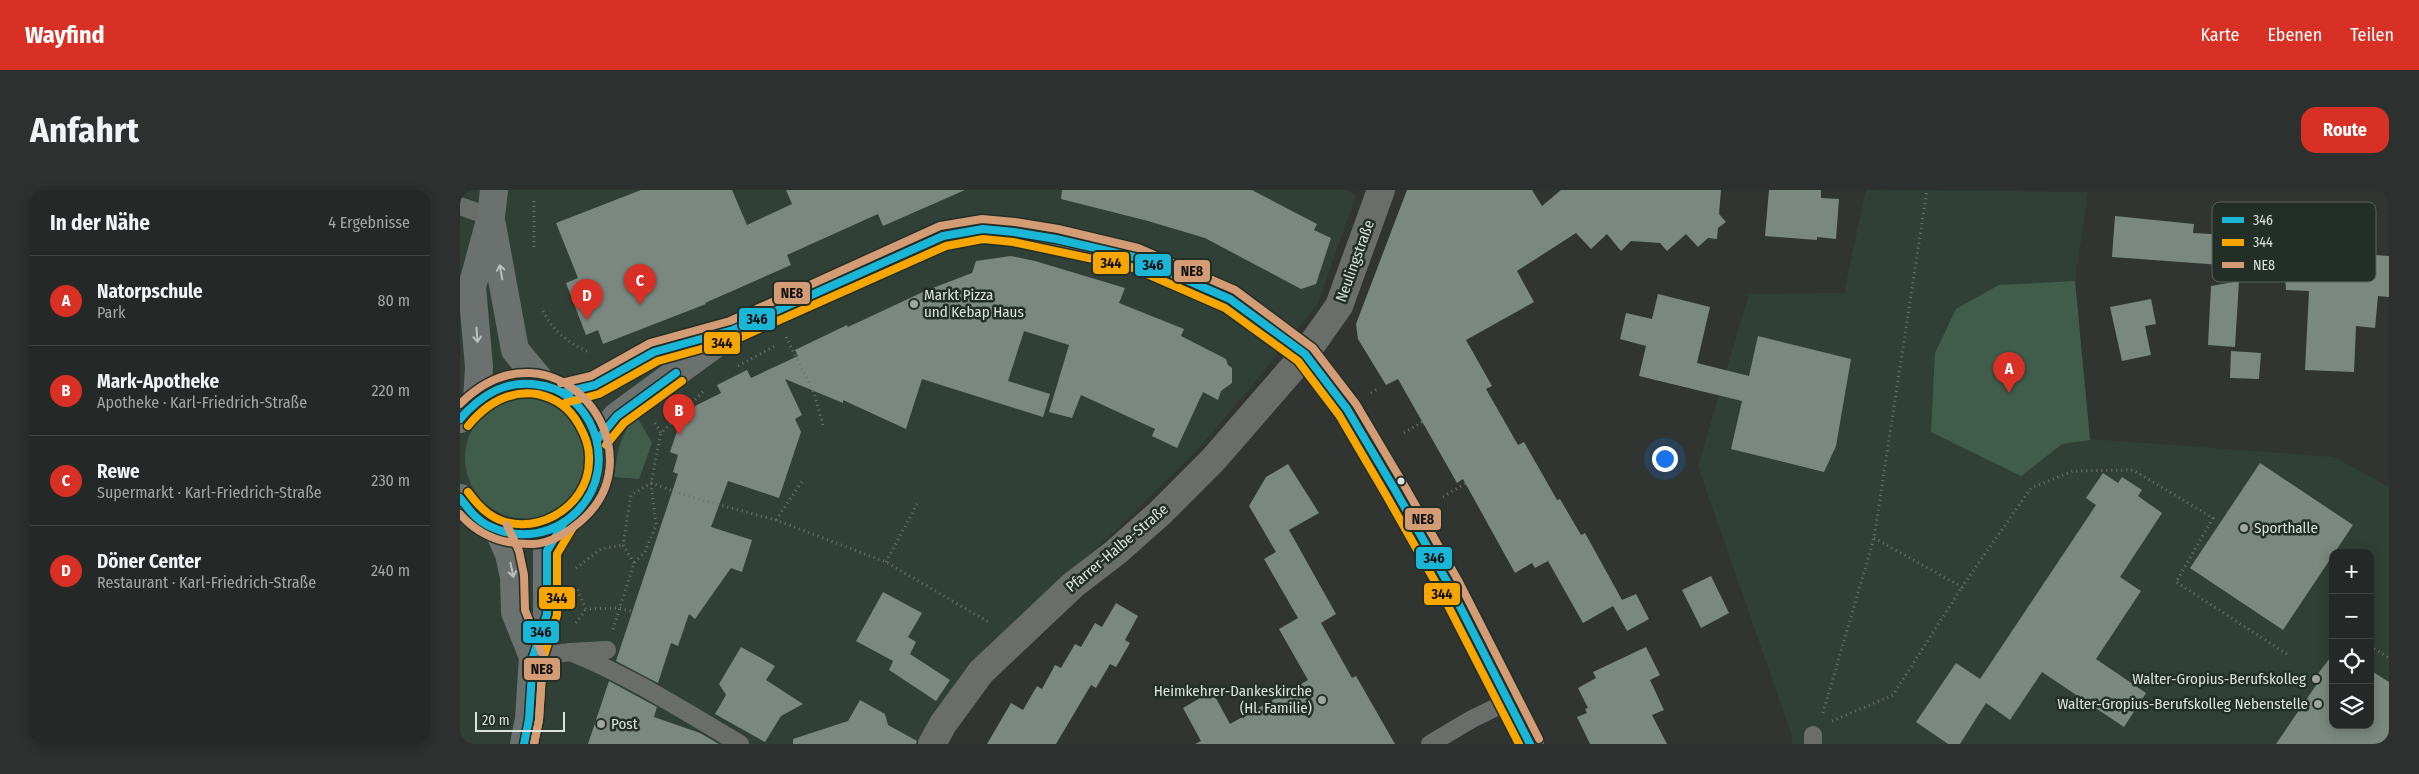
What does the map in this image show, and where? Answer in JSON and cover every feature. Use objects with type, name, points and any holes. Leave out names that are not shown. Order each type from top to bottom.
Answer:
[{"type":"street","points":[[468,410],[479,366],[472,287],[491,216],[494,190]]},
{"type":"street","name":"Neulingstraße","points":[[1305,354],[1339,306],[1381,190]]},
{"type":"street","points":[[461,500],[471,513],[487,525],[524,534],[544,532],[563,524],[578,512],[594,488],[600,458],[598,439],[590,420],[578,405],[554,389],[515,350],[491,216]]},
{"type":"street","points":[[468,410],[487,393],[505,385],[525,383],[554,389],[595,385],[654,352],[733,330],[943,236],[984,229],[1056,239],[1134,257],[1186,278],[1230,299],[1305,354],[1347,409],[1371,450],[1450,587],[1530,744]]},
{"type":"street","points":[[598,439],[617,416],[733,330]]},
{"type":"street","name":"Pfarrer-Halbe-Straße","points":[[932,744],[981,672],[1012,640],[1073,585],[1116,552],[1160,513],[1213,460],[1305,354]]},
{"type":"street","points":[[524,744],[529,719],[533,657],[559,575],[547,551],[563,524]]},
{"type":"street","points":[[498,529],[509,554],[514,577],[515,612],[533,657]]},
{"type":"lane","points":[[460,206],[491,216]]},
{"type":"lane","points":[[533,657],[607,650]]},
{"type":"lane","points":[[570,652],[642,685],[740,744]]},
{"type":"lane","points":[[1430,744],[1509,700]]},
{"type":"path","points":[[1815,736],[1874,538],[1927,190]]},
{"type":"path","points":[[534,201],[534,246]]},
{"type":"path","points":[[543,311],[552,328],[575,346],[589,352]]},
{"type":"path","points":[[774,311],[814,393],[824,429]]},
{"type":"path","points":[[737,366],[787,340]]},
{"type":"path","points":[[607,650],[634,563],[644,552],[656,525],[651,483],[661,433],[707,388]]},
{"type":"path","points":[[1404,433],[1422,422]]},
{"type":"path","points":[[1815,736],[1894,695],[1962,588],[2031,488],[2073,471],[2133,470],[2213,518],[2176,582],[2290,656]]},
{"type":"path","points":[[776,520],[803,480]]},
{"type":"path","points":[[651,483],[687,496],[776,520],[886,562],[994,626],[1012,640]]},
{"type":"path","points":[[634,563],[623,544],[631,495],[651,483]]},
{"type":"path","points":[[1443,497],[1466,483]]},
{"type":"path","points":[[886,562],[917,504]]},
{"type":"path","points":[[1874,538],[1962,588]]},
{"type":"path","points":[[623,544],[601,549],[579,565],[559,575],[586,609],[619,608],[631,611]]},
{"type":"path","points":[[2374,649],[2389,658]]},
{"type":"shaded area","points":[[460,190],[1347,190],[1356,195],[1318,303],[1199,448],[1114,532],[1022,614],[964,671],[918,744],[460,744]]},
{"type":"shaded area","points":[[1866,190],[2088,192],[2075,281],[2090,439],[2334,457],[2389,487],[2389,744],[1792,744],[1792,736],[1698,466],[1749,294],[1844,293]]},
{"type":"green space","points":[[2075,281],[2090,440],[2062,444],[2021,476],[1931,432],[1935,353],[1956,309],[1999,285]]},
{"type":"green space","points":[[526,397],[549,401],[569,415],[583,435],[587,458],[583,481],[569,501],[549,515],[526,519],[503,515],[483,501],[469,481],[465,458],[469,435],[483,415],[503,401]]},
{"type":"green space","points":[[636,415],[652,443],[639,479],[614,477],[620,445],[626,430]]},
{"type":"building","points":[[641,190],[732,190],[747,225],[792,204],[786,190],[965,190],[883,226],[878,214],[787,255],[791,265],[706,304],[603,344],[598,330],[586,335],[566,283],[578,278],[556,223]]},
{"type":"building","points":[[1062,190],[1252,190],[1317,224],[1314,230],[1331,238],[1316,284],[1301,289],[1205,238],[1148,221],[1061,199]]},
{"type":"building","points":[[1407,190],[1532,190],[1542,206],[1561,190],[1721,190],[1719,214],[1726,222],[1718,228],[1717,239],[1708,238],[1698,247],[1686,234],[1667,251],[1660,243],[1631,241],[1621,251],[1607,234],[1591,249],[1576,233],[1517,271],[1534,302],[1466,340],[1492,386],[1486,389],[1518,445],[1524,442],[1557,500],[1560,499],[1581,535],[1585,533],[1622,600],[1636,594],[1649,619],[1627,631],[1613,606],[1583,623],[1548,561],[1535,568],[1532,563],[1515,573],[1463,479],[1457,483],[1398,379],[1386,385],[1358,339],[1356,324]]},
{"type":"building","points":[[1769,190],[1821,190],[1821,198],[1839,199],[1836,239],[1817,237],[1817,240],[1765,236]]},
{"type":"building","points":[[2115,216],[2194,224],[2193,233],[2212,234],[2212,264],[2112,257]]},
{"type":"building","points":[[2376,255],[2389,256],[2389,297],[2378,296],[2375,328],[2356,326],[2354,372],[2305,370],[2309,291],[2286,290],[2285,282],[2376,282]]},
{"type":"building","points":[[1011,256],[1035,261],[1125,288],[1119,303],[1184,329],[1181,336],[1226,359],[1228,365],[1232,368],[1232,383],[1221,391],[1218,400],[1203,392],[1177,448],[1152,436],[1155,429],[1081,395],[1072,418],[1049,412],[1069,345],[1024,331],[1008,381],[1050,394],[1043,417],[922,379],[906,429],[843,400],[843,403],[785,379],[802,415],[795,419],[801,432],[779,498],[728,481],[711,527],[752,540],[742,572],[731,568],[695,619],[689,614],[678,646],[671,643],[658,683],[616,661],[678,474],[673,472],[678,455],[670,452],[681,420],[689,423],[695,406],[721,393],[717,385],[747,370],[751,378],[798,356],[795,350],[847,325],[848,327],[925,291],[972,273],[976,261]]},
{"type":"building","points":[[2239,282],[2235,347],[2208,345],[2211,286]]},
{"type":"building","points":[[1658,294],[1710,307],[1697,363],[1749,376],[1758,336],[1851,359],[1836,446],[1824,472],[1731,449],[1742,401],[1639,376],[1646,346],[1620,339],[1626,313],[1652,319]]},
{"type":"building","points":[[2151,299],[2156,324],[2145,326],[2151,355],[2122,361],[2110,307]]},
{"type":"building","points":[[2231,351],[2261,353],[2259,379],[2230,378]]},
{"type":"building","points":[[2260,463],[2353,525],[2337,549],[2329,549],[2329,561],[2283,630],[2190,568]]},
{"type":"building","points":[[1288,464],[1319,513],[1289,530],[1336,614],[1321,623],[1352,678],[1356,676],[1395,744],[1195,744],[1201,741],[1183,708],[1212,691],[1230,724],[1308,680],[1279,629],[1298,618],[1264,559],[1276,552],[1249,506],[1266,477]]},
{"type":"building","points":[[2103,473],[2118,483],[2122,477],[2142,490],[2138,496],[2162,513],[2120,577],[2141,591],[2096,659],[2146,693],[2124,727],[2042,672],[2010,720],[1986,703],[1960,744],[1948,744],[1916,722],[1956,663],[1980,679],[2096,505],[2086,498]]},
{"type":"building","points":[[1711,576],[1729,613],[1701,628],[1682,590]]},
{"type":"building","points":[[883,592],[922,613],[908,637],[916,642],[910,654],[950,680],[936,701],[889,670],[893,661],[856,641]]},
{"type":"building","points":[[1116,603],[1138,616],[1125,640],[1130,643],[1116,667],[1110,664],[1096,688],[1091,685],[1056,744],[987,744],[1011,703],[1023,710],[1037,686],[1042,689],[1055,665],[1061,668],[1075,644],[1081,647],[1095,623],[1102,627]]},
{"type":"building","points":[[741,647],[775,666],[766,680],[803,704],[781,716],[765,742],[715,714],[726,695],[719,684]]},
{"type":"building","points":[[1646,647],[1660,675],[1650,680],[1664,710],[1652,715],[1667,744],[1590,744],[1577,717],[1587,713],[1585,709],[1588,708],[1578,688],[1596,678],[1593,672]]},
{"type":"building","name":"Walter-Gropius-Berufskolleg Nebenstelle","points":[[2329,659],[2329,729],[2374,729],[2374,673],[2389,682],[2389,744],[2276,744],[2321,678],[2317,675]]},
{"type":"building","points":[[609,681],[657,707],[654,717],[700,733],[719,744],[588,744]]},
{"type":"building","points":[[860,700],[885,714],[888,725],[917,741],[916,744],[793,744],[793,739],[848,721]]},
{"type":"transit line","name":"NE8","points":[[561,383],[591,376],[650,343],[730,321],[940,226],[982,219],[1015,222],[1058,229],[1138,248],[1235,290],[1313,348],[1356,404],[1404,485],[1459,582],[1539,739]]},
{"type":"transit line","name":"346","points":[[563,393],[595,385],[654,352],[733,330],[943,236],[983,229],[1014,232],[1056,239],[1134,257],[1230,299],[1305,354],[1347,409],[1395,490],[1450,587],[1530,744]]},
{"type":"transit line","name":"344","points":[[565,403],[599,394],[658,361],[737,339],[946,246],[983,239],[1013,242],[1131,267],[1225,308],[1298,361],[1339,415],[1386,495],[1441,592],[1519,744]]},
{"type":"transit line","name":"NE8","points":[[460,404],[496,379],[530,373],[561,381],[586,401],[604,428],[610,460],[603,492],[581,521],[565,533],[547,542],[523,544],[503,541],[476,529],[460,514]]},
{"type":"transit line","name":"346","points":[[598,439],[617,416],[676,373]]},
{"type":"transit line","name":"344","points":[[606,445],[624,423],[682,381]]},
{"type":"transit line","name":"346","points":[[460,419],[468,410],[495,391],[516,384],[539,385],[555,389],[569,397],[580,408],[589,421],[598,446],[598,471],[590,493],[577,512],[559,525],[537,533],[512,533],[483,523],[460,498]]},
{"type":"transit line","name":"344","points":[[468,426],[482,411],[498,400],[517,394],[537,394],[550,398],[567,409],[579,425],[588,446],[589,456],[586,478],[579,493],[568,506],[554,516],[538,522],[522,524],[505,522],[486,512],[468,492]]},
{"type":"transit line","name":"346","points":[[524,744],[529,719],[533,657],[547,614],[547,551],[563,524]]},
{"type":"transit line","name":"NE8","points":[[507,525],[519,551],[524,575],[525,610],[543,656],[539,720],[534,744]]},
{"type":"transit line","name":"344","points":[[534,744],[539,720],[543,659],[557,615],[557,554],[572,529]]},
{"type":"place","name":"Markt Pizza und Kebap Haus","points":[[914,304]]},
{"type":"place","name":"Rewe","points":[[640,305]]},
{"type":"place","name":"Döner Center","points":[[587,320]]},
{"type":"place","name":"Natorpschule","points":[[2009,393]]},
{"type":"place","name":"Mark-Apotheke","points":[[679,435]]},
{"type":"place","name":"Sporthalle","points":[[2244,528]]},
{"type":"place","name":"Walter-Gropius-Berufskolleg","points":[[2316,679]]},
{"type":"place","name":"Heimkehrer-Dankeskirche (Hl. Familie)","points":[[1322,700]]},
{"type":"place","name":"Walter-Gropius-Berufskolleg Nebenstelle","points":[[2318,704]]},
{"type":"place","name":"Post","points":[[601,724]]}]
